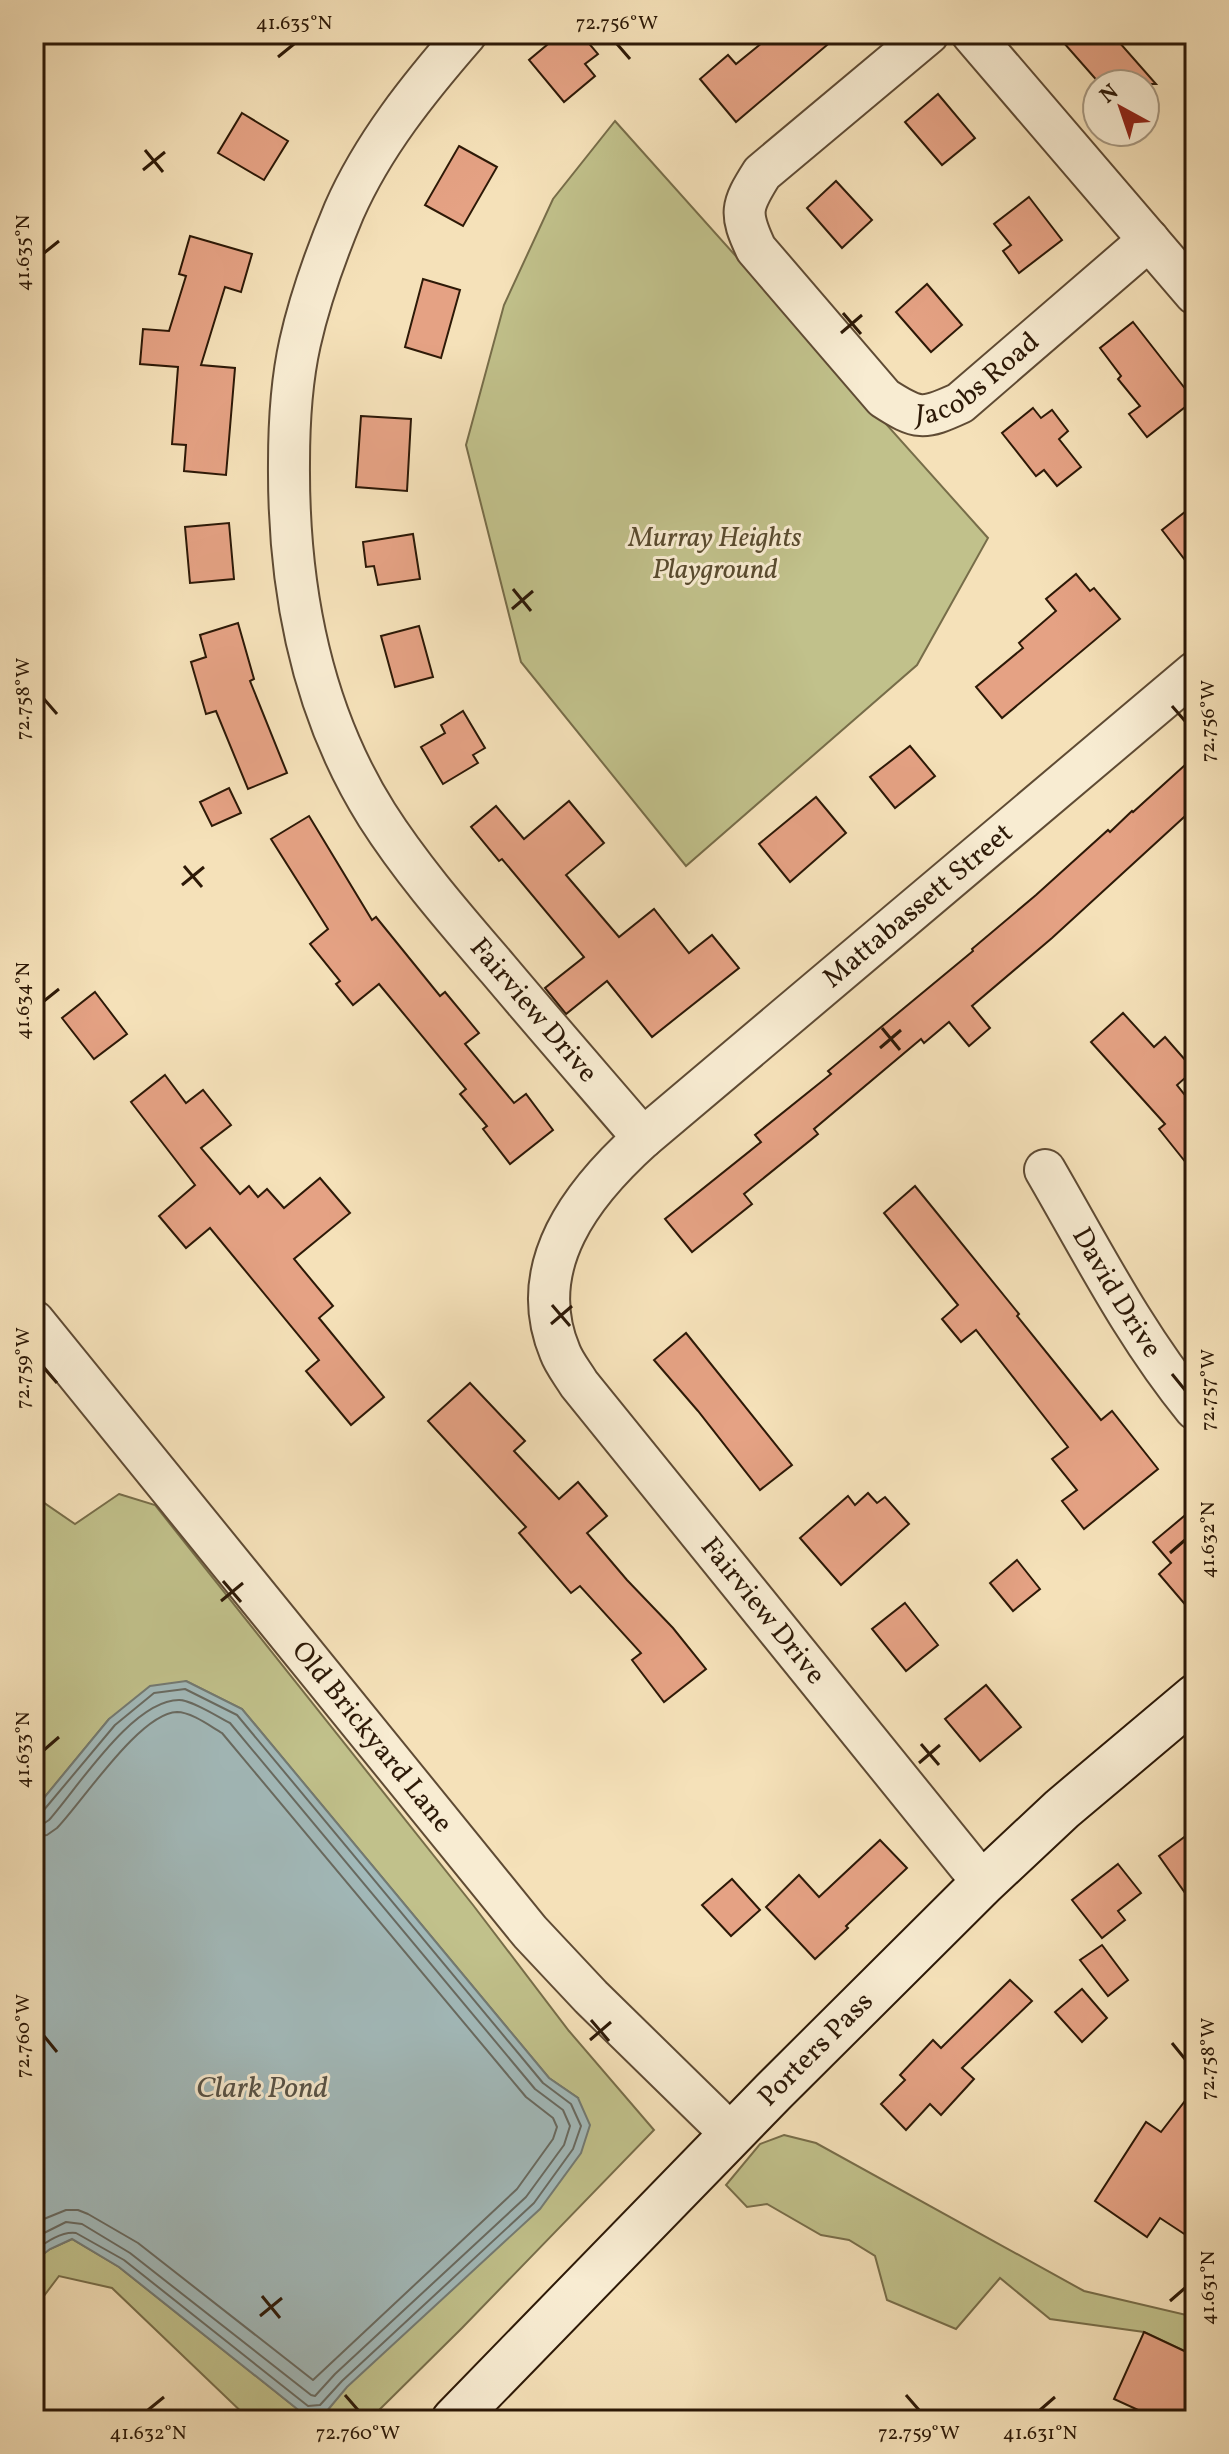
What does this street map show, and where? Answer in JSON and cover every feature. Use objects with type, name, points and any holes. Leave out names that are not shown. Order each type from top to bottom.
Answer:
[{"type":"street","name":"Fairview Drive","points":[[466,34],[423,85],[381,144],[346,208],[318,275],[300,344],[289,416],[291,559],[302,623],[320,692],[346,759],[376,814],[413,866],[643,1138],[611,1167],[593,1189],[562,1239],[550,1277],[551,1320],[560,1352],[579,1384],[983,1883]]},
{"type":"street","name":"Jacobs Road","points":[[928,34],[762,173],[746,197],[744,223],[756,249],[884,398],[909,414],[933,416],[960,403],[1149,240]]},
{"type":"street","points":[[972,34],[1195,294]]},
{"type":"street","name":"Mattabassett Street","points":[[643,1138],[1195,672]]},
{"type":"street","name":"David Drive","points":[[1045,1170],[1142,1337],[1195,1409]]},
{"type":"street","name":"Old Brickyard Lane","points":[[34,1321],[530,1932],[591,1997],[731,2134]]},
{"type":"street","name":"Porters Pass","points":[[454,2420],[731,2134],[983,1883],[1062,1809],[1195,1697]]},
{"type":"green space","name":"Murray Heights Playground","points":[[615,121],[988,538],[917,665],[686,866],[521,662],[466,445],[504,305],[553,199]]},
{"type":"green space","points":[[119,1494],[155,1505],[473,1905],[569,2031],[654,2130],[369,2420],[250,2420],[112,2288],[59,2276],[34,2309],[34,2261],[72,2239],[119,2267],[306,2416],[326,2412],[578,2098],[549,2078],[242,1709],[186,1681],[109,1719],[34,1810],[34,1496],[75,1524]]},
{"type":"green space","points":[[784,2135],[816,2143],[1084,2291],[1195,2317],[1195,2356],[1144,2332],[1050,2319],[1000,2278],[956,2329],[887,2300],[875,2256],[849,2240],[821,2235],[767,2204],[747,2207],[726,2185],[760,2144]]},
{"type":"water","name":"Clark Pond","points":[[186,1681],[242,1709],[549,2078],[578,2098],[590,2125],[581,2153],[540,2209],[347,2387],[326,2412],[306,2416],[119,2267],[72,2239],[34,2261],[34,1810],[109,1719],[150,1686]]},
{"type":"building","points":[[560,34],[581,34],[598,54],[585,64],[595,76],[564,102],[529,60]]},
{"type":"building","points":[[773,34],[840,34],[736,122],[700,79],[728,55],[736,64]]},
{"type":"building","points":[[1056,34],[1112,34],[1142,68],[1086,68]]},
{"type":"building","points":[[938,94],[975,138],[942,165],[905,122]]},
{"type":"building","points":[[242,113],[288,141],[264,180],[218,153]]},
{"type":"building","points":[[459,146],[497,167],[463,226],[425,205]]},
{"type":"building","points":[[836,181],[872,220],[842,248],[807,208]]},
{"type":"building","points":[[1029,197],[1062,240],[1019,273],[1003,251],[1011,245],[994,224]]},
{"type":"building","points":[[190,236],[252,254],[241,292],[225,287],[201,365],[235,368],[226,475],[184,471],[186,445],[172,444],[178,367],[140,364],[143,329],[169,331],[186,276],[179,274]]},
{"type":"building","points":[[423,279],[460,290],[441,358],[405,347]]},
{"type":"building","points":[[927,284],[962,325],[931,352],[896,312]]},
{"type":"building","points":[[1133,322],[1194,400],[1147,437],[1129,414],[1140,406],[1118,379],[1121,376],[1100,348]]},
{"type":"building","points":[[1033,408],[1041,418],[1052,410],[1068,431],[1059,439],[1081,467],[1057,486],[1044,470],[1036,476],[1002,433]]},
{"type":"building","points":[[361,416],[411,419],[407,491],[356,487]]},
{"type":"building","points":[[1195,504],[1195,573],[1162,530]]},
{"type":"building","points":[[229,523],[234,579],[190,583],[185,527]]},
{"type":"building","points":[[413,534],[420,579],[378,585],[374,566],[366,567],[363,542]]},
{"type":"building","points":[[1076,574],[1090,591],[1094,588],[1120,619],[1002,718],[976,687],[1023,648],[1019,643],[1056,611],[1046,599]]},
{"type":"building","points":[[238,623],[254,679],[250,681],[287,773],[248,789],[216,711],[206,714],[191,662],[206,657],[200,635]]},
{"type":"building","points":[[419,626],[433,677],[395,687],[381,636]]},
{"type":"building","points":[[463,711],[485,748],[473,755],[478,763],[443,784],[421,747],[445,733],[441,725]]},
{"type":"building","points":[[910,746],[935,776],[895,808],[870,777]]},
{"type":"building","points":[[1195,756],[1195,807],[1052,938],[972,1006],[990,1028],[969,1046],[949,1022],[924,1043],[921,1039],[814,1129],[818,1134],[744,1194],[752,1204],[692,1252],[665,1219],[761,1142],[755,1135],[831,1074],[828,1071],[973,951]]},
{"type":"building","points":[[229,788],[241,813],[212,826],[200,802]]},
{"type":"building","points":[[816,797],[846,833],[790,882],[759,844]]},
{"type":"building","points":[[569,801],[604,843],[566,875],[619,937],[654,909],[689,953],[712,935],[739,968],[652,1037],[607,981],[566,1014],[545,988],[584,957],[502,859],[499,861],[471,827],[496,806],[524,839]]},
{"type":"building","points":[[309,816],[372,920],[376,917],[440,996],[445,992],[479,1033],[465,1044],[514,1103],[526,1094],[553,1130],[510,1164],[483,1129],[487,1126],[460,1094],[466,1089],[379,984],[353,1005],[336,984],[340,981],[310,944],[328,929],[271,839]]},
{"type":"building","points":[[95,992],[127,1034],[94,1059],[62,1018]]},
{"type":"building","points":[[1123,1013],[1154,1047],[1165,1037],[1194,1070],[1177,1085],[1192,1104],[1195,1101],[1195,1174],[1159,1129],[1165,1124],[1091,1042]]},
{"type":"building","points":[[165,1075],[186,1103],[203,1090],[231,1125],[201,1148],[240,1194],[249,1186],[258,1197],[267,1189],[284,1208],[320,1178],[350,1213],[294,1259],[333,1306],[319,1318],[384,1397],[351,1425],[306,1371],[319,1360],[210,1228],[186,1248],[159,1216],[195,1185],[131,1102]]},
{"type":"building","points":[[915,1186],[1101,1420],[1112,1411],[1158,1469],[1084,1529],[1062,1501],[1077,1490],[1052,1459],[1068,1447],[976,1330],[961,1342],[942,1319],[958,1305],[884,1213]]},
{"type":"building","points":[[686,1333],[792,1465],[760,1490],[654,1360]]},
{"type":"building","points":[[470,1383],[525,1441],[514,1451],[559,1499],[578,1482],[607,1516],[587,1533],[706,1669],[664,1702],[632,1660],[641,1653],[580,1586],[571,1593],[519,1533],[526,1527],[428,1421]]},
{"type":"building","points":[[868,1493],[877,1503],[885,1497],[909,1524],[841,1585],[800,1538],[848,1496],[855,1505]]},
{"type":"building","points":[[1195,1507],[1195,1616],[1159,1574],[1171,1563],[1153,1542]]},
{"type":"building","points":[[1017,1560],[1040,1589],[1013,1611],[990,1583]]},
{"type":"building","points":[[905,1603],[938,1645],[906,1671],[872,1629]]},
{"type":"building","points":[[986,1685],[1021,1727],[980,1761],[945,1719]]},
{"type":"building","points":[[1195,1829],[1195,1907],[1159,1856]]},
{"type":"building","points":[[880,1840],[907,1868],[815,1959],[766,1907],[799,1875],[819,1897]]},
{"type":"building","points":[[1118,1864],[1141,1893],[1118,1911],[1125,1920],[1102,1938],[1072,1900]]},
{"type":"building","points":[[732,1879],[760,1910],[731,1936],[702,1905]]},
{"type":"building","points":[[1102,1945],[1128,1980],[1108,1996],[1080,1960]]},
{"type":"building","points":[[1010,1980],[1032,2001],[962,2068],[974,2079],[941,2115],[930,2104],[906,2130],[881,2104],[905,2080],[900,2075],[933,2040],[941,2048]]},
{"type":"building","points":[[1082,1989],[1107,2018],[1082,2042],[1055,2012]]},
{"type":"building","points":[[1195,2088],[1195,2241],[1160,2218],[1147,2237],[1095,2201],[1146,2122],[1161,2132]]},
{"type":"building","points":[[1144,2332],[1195,2356],[1195,2406],[1188,2420],[1160,2420],[1114,2399]]}]
